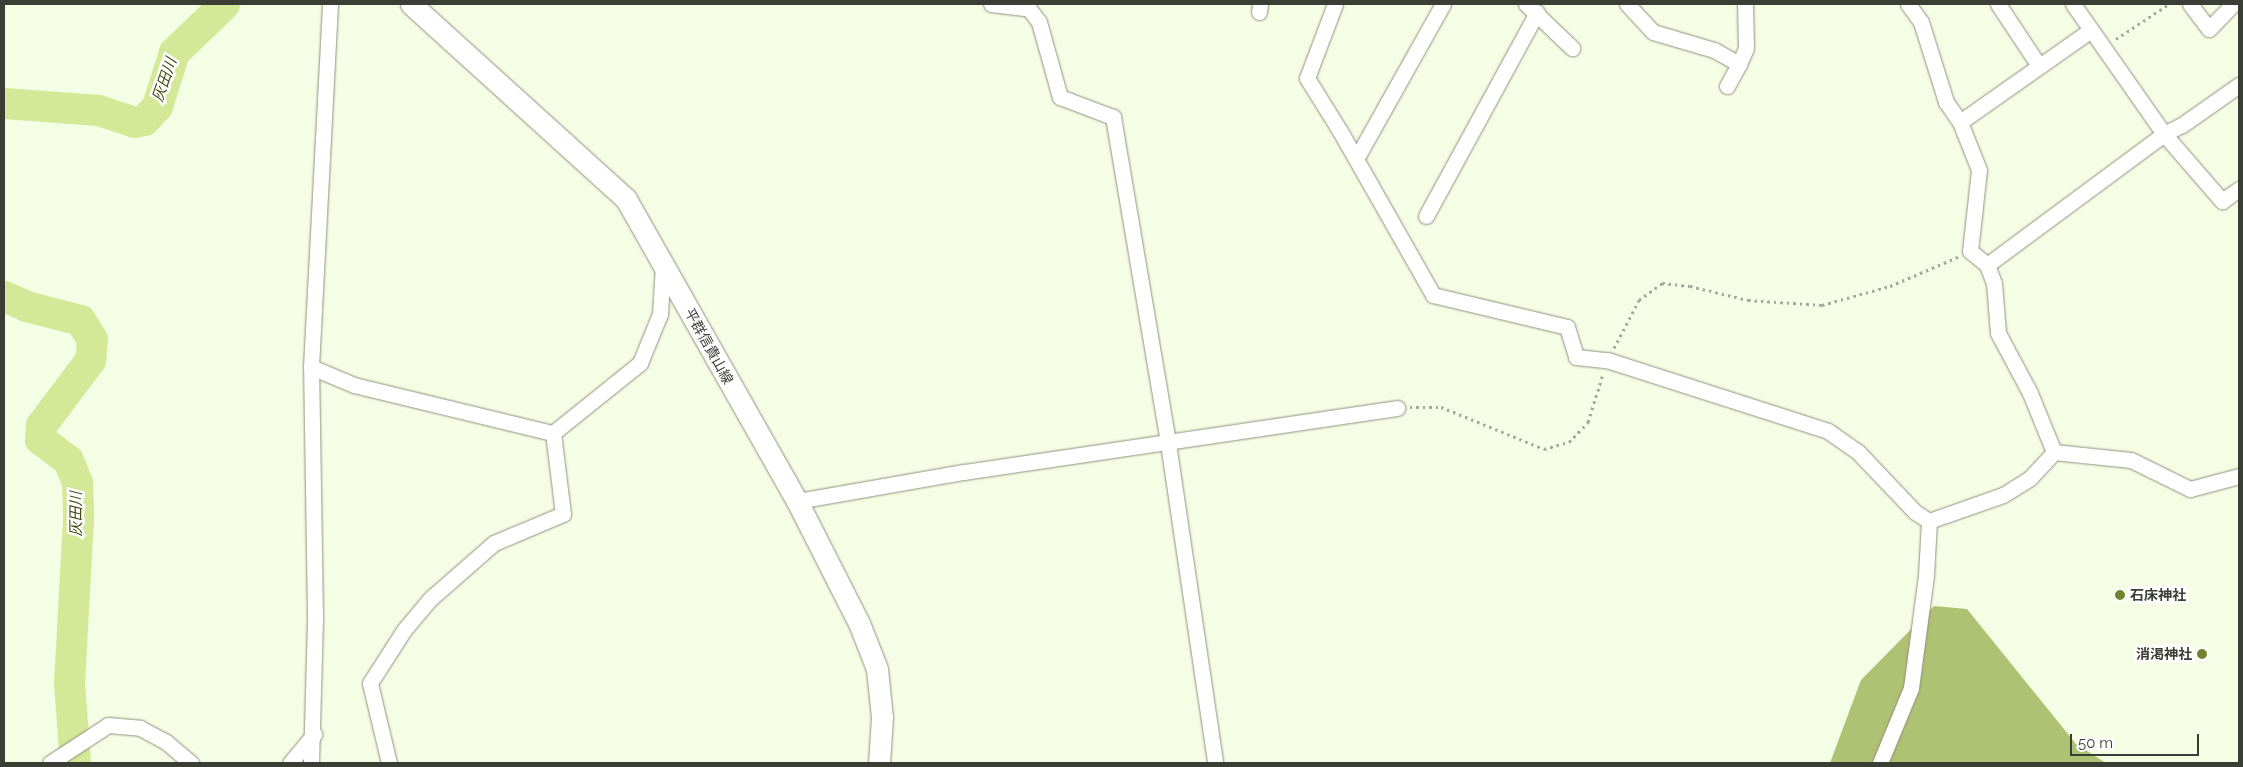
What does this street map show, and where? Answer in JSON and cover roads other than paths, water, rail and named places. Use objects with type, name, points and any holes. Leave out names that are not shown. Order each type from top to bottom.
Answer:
[{"type":"main road","name":"平群信貴山線","points":[[411,4],[626,199],[797,500],[859,623],[877,669],[882,716],[879,763]]},
{"type":"street","points":[[311,763],[314,734],[311,367],[330,4]]},
{"type":"street","points":[[992,4],[1029,9],[1039,22],[1060,97],[1113,117],[1168,443],[1216,763]]},
{"type":"street","points":[[1334,4],[1306,78],[1356,159],[1433,295],[1567,327],[1576,357],[1607,360],[1828,431],[1857,451],[1915,512],[1929,521]]},
{"type":"street","points":[[1356,159],[1443,4]]},
{"type":"street","points":[[1628,4],[1653,32],[1714,50],[1739,64]]},
{"type":"street","points":[[1727,86],[1746,48],[1745,4]]},
{"type":"street","points":[[1908,4],[1922,22],[1946,102],[1960,122],[1979,170],[1970,251],[1987,266],[1994,282],[1998,333],[2030,394],[2054,452]]},
{"type":"street","points":[[1998,4],[2039,66]]},
{"type":"street","points":[[2074,4],[2164,134],[2222,201],[2239,189]]},
{"type":"street","points":[[2190,4],[2209,29],[2233,4]]},
{"type":"street","points":[[1426,216],[1531,8],[1572,48]]},
{"type":"street","points":[[1960,122],[2091,30]]},
{"type":"street","points":[[1987,266],[2164,134],[2182,125],[2239,85]]},
{"type":"street","points":[[554,433],[640,363],[660,314],[663,264]]},
{"type":"street","points":[[311,367],[354,385],[554,433]]},
{"type":"street","points":[[797,500],[964,472],[1397,408]]},
{"type":"street","points":[[389,763],[370,683],[404,630],[444,586],[494,543],[563,514],[554,433]]},
{"type":"street","points":[[1929,521],[2003,495],[2030,478],[2054,452]]},
{"type":"street","points":[[2054,452],[2131,460],[2190,489],[2239,476]]},
{"type":"street","points":[[1880,763],[1911,688],[1926,575],[1929,521]]},
{"type":"street","points":[[50,763],[108,725],[140,728],[166,742],[191,763]]},
{"type":"street","points":[[290,763],[314,734]]},
{"type":"waterway","name":"灰田川","points":[[4,103],[98,110],[134,122],[144,120],[157,106],[174,52],[224,4]]},
{"type":"waterway","name":"灰田川","points":[[4,296],[26,306],[80,320],[92,339],[90,360],[41,425],[40,439],[68,460],[77,482],[78,518],[69,683],[75,763]]},
{"type":"place","name":"石床神社","points":[[2120,595]]},
{"type":"place","name":"消渇神社","points":[[2202,654]]}]
